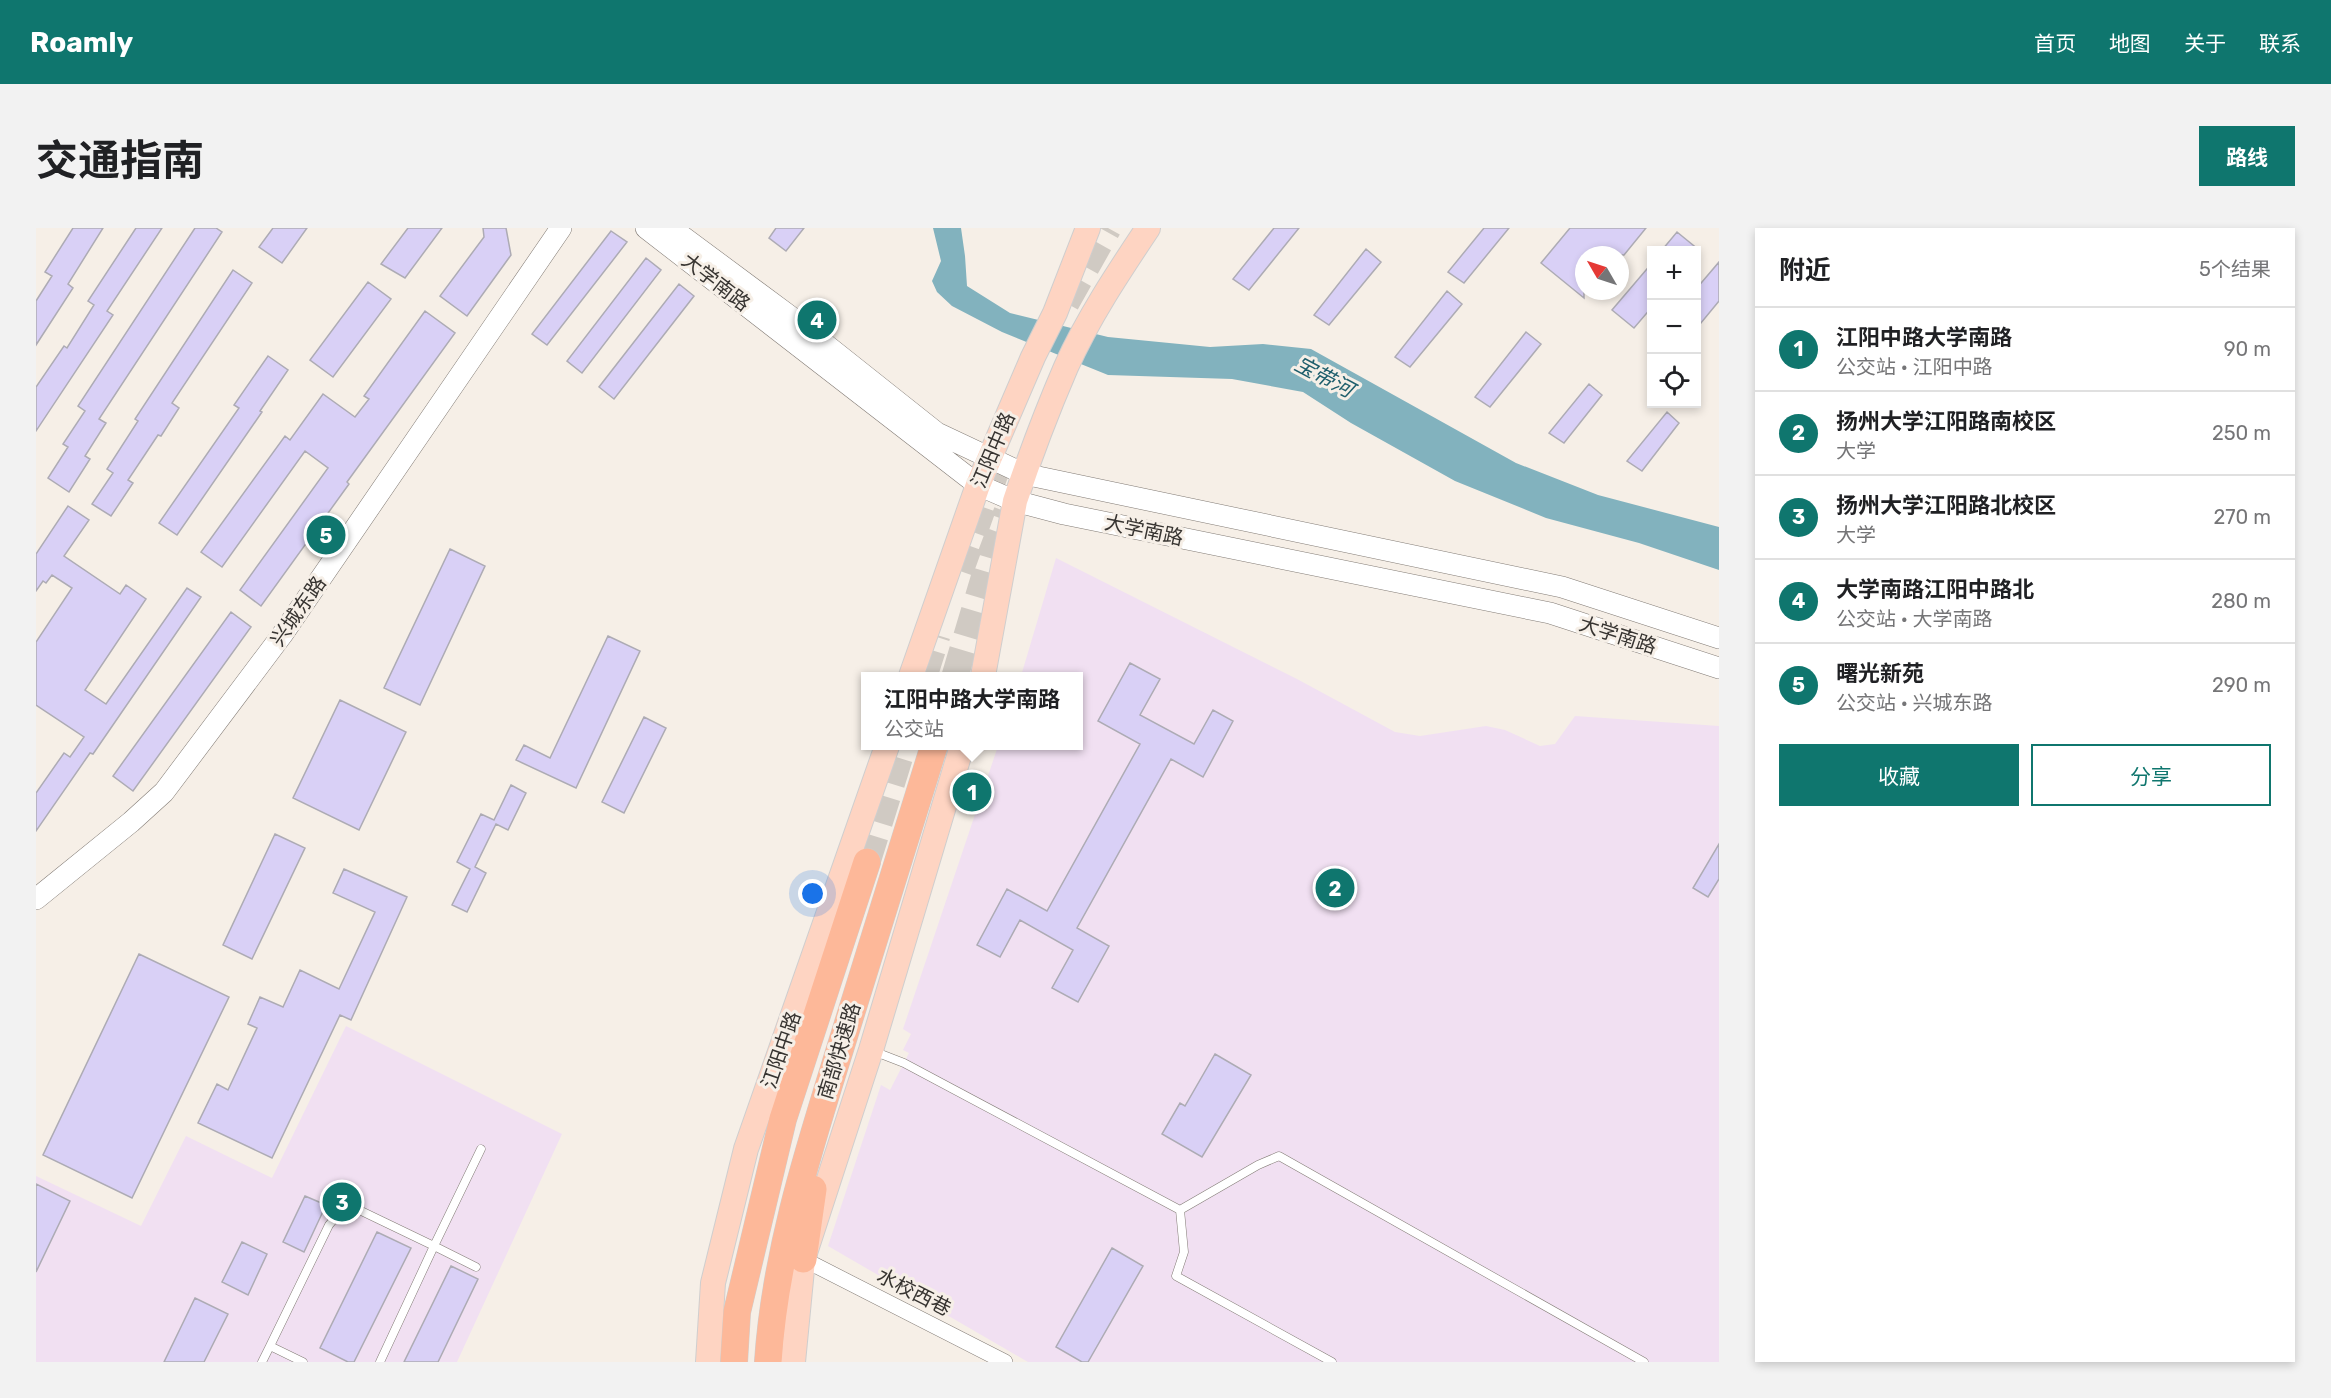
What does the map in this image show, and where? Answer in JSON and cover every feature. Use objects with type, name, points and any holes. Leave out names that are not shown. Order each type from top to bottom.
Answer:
[{"type":"highway","name":"南部快速路","points":[[768,1362],[770,1333],[787,1230],[933,750]]},
{"type":"highway","name":"南部快速路","points":[[734,1362],[737,1312],[783,1119],[867,862]]},
{"type":"highway","points":[[803,1259],[816,1166],[877,957],[886,899]]},
{"type":"highway","points":[[720,1362],[757,1180],[783,1119]]},
{"type":"main road","name":"江阳中路","points":[[912,672],[978,485],[1033,357],[1055,313],[1088,228]]},
{"type":"main road","name":"江阳中路","points":[[1113,280],[1126,228]]},
{"type":"main road","name":"江阳中路","points":[[984,672],[1015,501],[1024,474],[1067,366],[1113,280],[1148,228]]},
{"type":"main road","name":"江阳中路","points":[[708,1362],[712,1283],[746,1149],[886,750]]},
{"type":"main road","points":[[793,1362],[803,1259],[871,1050],[961,750]]},
{"type":"street","name":"兴城东路","points":[[36,899],[165,792],[282,635],[561,228]]},
{"type":"street","name":"大学南路","points":[[646,228],[978,485],[1015,501],[1550,613],[1717,662]]},
{"type":"street","name":"大学南路","points":[[671,228],[791,317],[937,433],[990,460],[1024,474],[1562,587],[1719,638]]},
{"type":"street","name":"水校西巷","points":[[803,1259],[1005,1362]]},
{"type":"lane","points":[[871,1050],[904,1063],[1180,1210]]},
{"type":"lane","points":[[380,1362],[481,1149]]},
{"type":"lane","points":[[1180,1210],[1258,1165],[1279,1156],[1644,1362]]},
{"type":"lane","points":[[262,1362],[329,1225],[340,1212],[355,1208],[476,1267]]},
{"type":"lane","points":[[1180,1210],[1185,1252],[1176,1276],[1332,1362]]},
{"type":"lane","points":[[270,1346],[303,1362]]},
{"type":"shaded area","points":[[1056,558],[1297,679],[1395,732],[1420,736],[1486,726],[1505,730],[1540,746],[1555,744],[1575,716],[1719,726],[1719,1362],[1028,1362],[828,1246],[881,1085],[890,1090],[909,1053],[903,1050],[911,1034],[903,1029],[997,750],[1083,750],[1083,672],[1022,672]]},
{"type":"shaded area","points":[[346,1026],[562,1134],[457,1362],[36,1362],[36,1176],[141,1226],[186,1136],[272,1178]]},
{"type":"water","name":"宝带河","points":[[933,228],[961,228],[967,286],[1010,313],[1108,337],[1210,347],[1263,344],[1311,349],[1516,463],[1598,495],[1719,527],[1719,570],[1639,543],[1546,518],[1455,481],[1351,423],[1303,392],[1232,379],[1108,375],[1002,332],[952,306],[937,292],[932,281],[941,261]]},
{"type":"building","points":[[73,228],[103,228],[68,284],[73,288],[36,345],[36,301],[52,276],[45,272]]},
{"type":"building","points":[[136,228],[162,228],[107,311],[113,315],[36,431],[36,387],[64,346],[67,348],[94,305],[88,301]]},
{"type":"building","points":[[195,228],[216,228],[222,232],[99,419],[106,423],[85,456],[90,459],[69,492],[48,478],[68,447],[63,444],[85,411],[78,406]]},
{"type":"building","points":[[273,228],[307,228],[282,263],[259,247]]},
{"type":"building","points":[[408,228],[442,228],[405,278],[381,264]]},
{"type":"building","points":[[483,228],[506,228],[511,255],[467,316],[440,296],[484,237]]},
{"type":"building","points":[[776,228],[804,228],[786,251],[769,238]]},
{"type":"building","points":[[1274,228],[1299,228],[1249,290],[1233,279]]},
{"type":"building","points":[[1484,228],[1509,228],[1464,283],[1448,272]]},
{"type":"building","points":[[1570,228],[1646,228],[1629,249],[1629,246],[1575,246],[1575,291],[1541,263]]},
{"type":"building","points":[[611,231],[627,242],[547,345],[532,334]]},
{"type":"building","points":[[1677,232],[1694,246],[1665,246]]},
{"type":"building","points":[[1366,249],[1381,262],[1329,325],[1314,315]]},
{"type":"building","points":[[646,258],[661,270],[582,373],[567,361]]},
{"type":"building","points":[[1719,262],[1719,301],[1701,323],[1701,300],[1701,283]]},
{"type":"building","points":[[1647,269],[1647,313],[1634,328],[1612,310],[1621,300],[1629,300],[1629,290]]},
{"type":"building","points":[[233,270],[252,283],[172,403],[179,408],[128,480],[133,483],[111,516],[92,504],[113,473],[107,469],[138,421],[135,419]]},
{"type":"building","points":[[368,282],[391,299],[333,377],[310,360]]},
{"type":"building","points":[[679,284],[694,296],[614,399],[599,387]]},
{"type":"building","points":[[1447,291],[1462,304],[1410,367],[1395,357]]},
{"type":"building","points":[[425,311],[455,333],[261,606],[240,590],[328,468],[305,451],[222,567],[201,552],[285,436],[290,440],[323,394],[355,417],[369,399],[364,396]]},
{"type":"building","points":[[1526,332],[1541,344],[1490,407],[1475,397]]},
{"type":"building","points":[[268,356],[288,370],[260,411],[262,412],[177,535],[159,523],[239,408],[234,405]]},
{"type":"building","points":[[1589,384],[1602,395],[1564,443],[1549,433]]},
{"type":"building","points":[[1667,412],[1679,423],[1642,471],[1627,461]]},
{"type":"building","points":[[68,506],[89,520],[64,556],[120,594],[126,585],[146,599],[85,690],[106,704],[187,588],[201,597],[93,754],[90,753],[36,831],[36,793],[64,753],[70,757],[84,737],[36,705],[36,642],[72,588],[52,575],[46,583],[43,581],[36,591],[36,554]]},
{"type":"building","points":[[450,549],[485,566],[420,705],[384,688]]},
{"type":"building","points":[[231,612],[251,627],[133,791],[113,776]]},
{"type":"building","points":[[608,636],[640,651],[576,788],[516,760],[524,745],[550,758]]},
{"type":"building","points":[[1130,663],[1160,679],[1140,715],[1194,744],[1213,710],[1233,721],[1203,777],[1171,759],[1077,928],[1109,946],[1078,1002],[1052,988],[1073,950],[1020,920],[1000,957],[977,945],[1007,889],[1047,911],[1140,744],[1098,721]]},
{"type":"building","points":[[340,700],[406,732],[359,830],[293,798]]},
{"type":"building","points":[[644,717],[666,728],[624,813],[602,802]]},
{"type":"building","points":[[511,785],[526,793],[508,830],[496,824],[475,867],[486,873],[467,912],[452,905],[470,869],[457,862],[481,814],[494,820]]},
{"type":"building","points":[[275,834],[305,848],[252,959],[223,945]]},
{"type":"building","points":[[1719,844],[1719,879],[1708,897],[1693,888]]},
{"type":"building","points":[[344,869],[407,897],[351,1020],[340,1015],[272,1158],[198,1123],[217,1084],[228,1090],[257,1028],[248,1024],[260,997],[283,1007],[300,970],[339,989],[375,912],[333,893]]},
{"type":"building","points":[[139,954],[229,997],[132,1198],[43,1155]]},
{"type":"building","points":[[1215,1054],[1251,1075],[1202,1157],[1162,1134],[1180,1103],[1185,1106]]},
{"type":"building","points":[[36,1184],[70,1201],[36,1272]]},
{"type":"building","points":[[305,1196],[326,1205],[304,1252],[283,1242]]},
{"type":"building","points":[[377,1232],[411,1248],[354,1362],[348,1362],[320,1348]]},
{"type":"building","points":[[242,1242],[267,1254],[248,1295],[222,1282]]},
{"type":"building","points":[[1112,1248],[1143,1266],[1088,1362],[1082,1362],[1056,1347]]},
{"type":"building","points":[[451,1266],[478,1279],[438,1362],[404,1362]]},
{"type":"building","points":[[195,1298],[228,1314],[204,1362],[164,1362]]},
{"type":"tunnel","points":[[1066,303],[1108,228]]},
{"type":"tunnel","points":[[960,571],[998,465]]},
{"type":"tunnel","points":[[956,672],[991,555],[1007,512]]},
{"type":"tunnel","points":[[925,672],[937,635]]},
{"type":"tunnel","points":[[867,862],[902,750]]},
{"type":"place","name":"大学南路江阳中路北","points":[[817,320]]},
{"type":"place","name":"曙光新苑","points":[[326,535]]},
{"type":"place","name":"江阳中路大学南路","points":[[972,792]]},
{"type":"place","name":"扬州大学江阳路南校区","points":[[1335,888]]},
{"type":"place","name":"扬州大学江阳路北校区","points":[[342,1202]]}]
